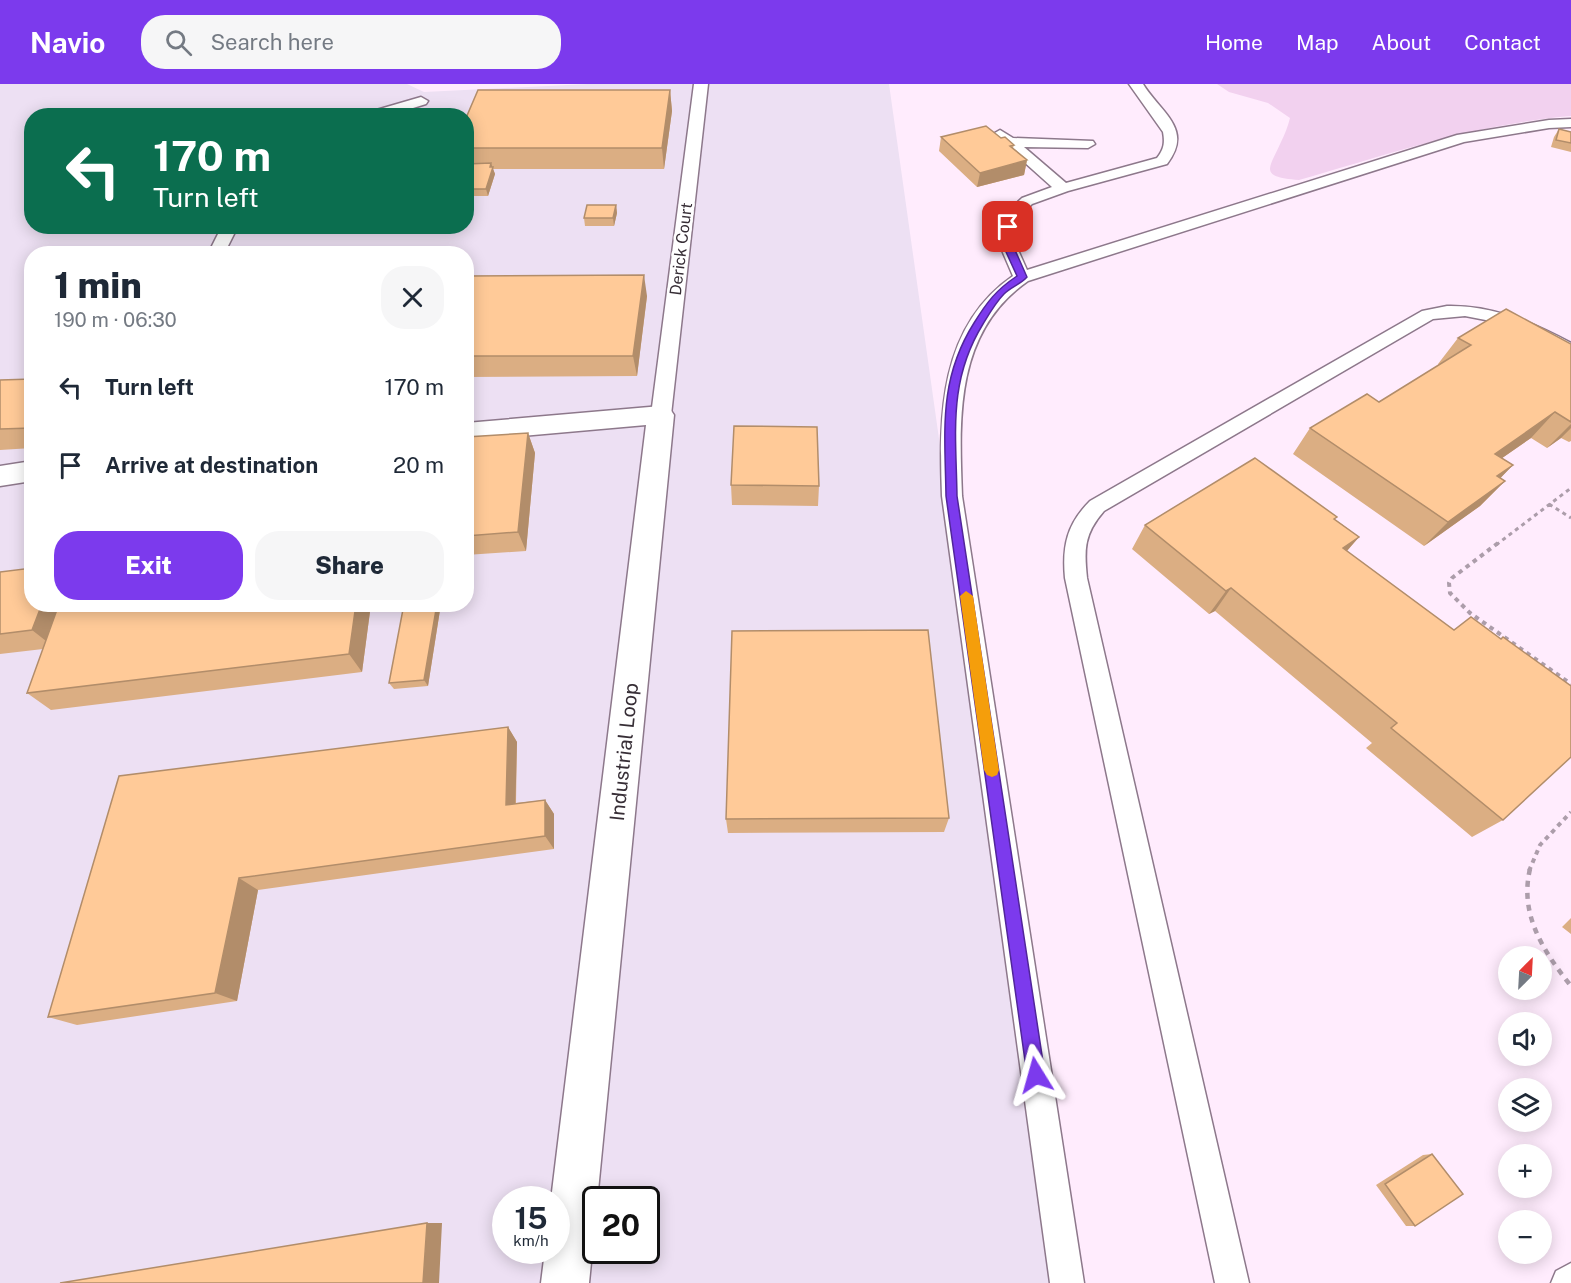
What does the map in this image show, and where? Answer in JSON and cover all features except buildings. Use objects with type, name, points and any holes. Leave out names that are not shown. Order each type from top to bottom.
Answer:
[{"type":"street","points":[[474,431],[661,415]]},
{"type":"street","name":"Industrial Loop","points":[[565,1283],[661,415]]},
{"type":"street","points":[[0,476],[24,472]]},
{"type":"lane","name":"Derick Court","points":[[661,415],[701,84]]},
{"type":"lane","points":[[1022,277],[1006,241],[1008,227],[1014,213],[1026,201],[1063,188],[1162,161],[1171,153],[1174,142],[1170,130],[1136,84]]},
{"type":"lane","points":[[398,108],[421,101]]},
{"type":"lane","points":[[1067,1283],[952,496],[950,419],[957,366],[969,339],[987,310],[1001,292],[1022,277],[1462,138],[1549,124],[1571,123]]},
{"type":"lane","points":[[1063,188],[1005,138],[1088,144]]},
{"type":"lane","points":[[1232,1283],[1076,578],[1074,541],[1087,516],[1097,506],[1428,315],[1456,311],[1495,316],[1518,324],[1571,351]]},
{"type":"path","points":[[1571,488],[1447,584],[1447,589],[1455,600],[1470,613],[1571,684]]},
{"type":"path","points":[[1549,504],[1571,518]]},
{"type":"path","points":[[1571,812],[1536,851],[1529,869],[1526,890],[1527,910],[1536,937],[1550,961],[1571,986]]},
{"type":"shaded area","points":[[0,84],[407,84],[424,92],[588,84],[889,84],[1058,1283],[0,1283]]},
{"type":"shaded area","points":[[1217,84],[1571,84],[1571,116],[1467,133],[1299,180],[1286,179],[1277,177],[1270,170],[1290,118],[1268,103],[1229,92]]},
{"type":"slow traffic","points":[[966,596],[992,770]]},
{"type":"route","points":[[1008,227],[1006,241],[1022,277],[1001,292],[987,310],[969,339],[957,366],[950,419],[952,496],[1036,1075]]}]
